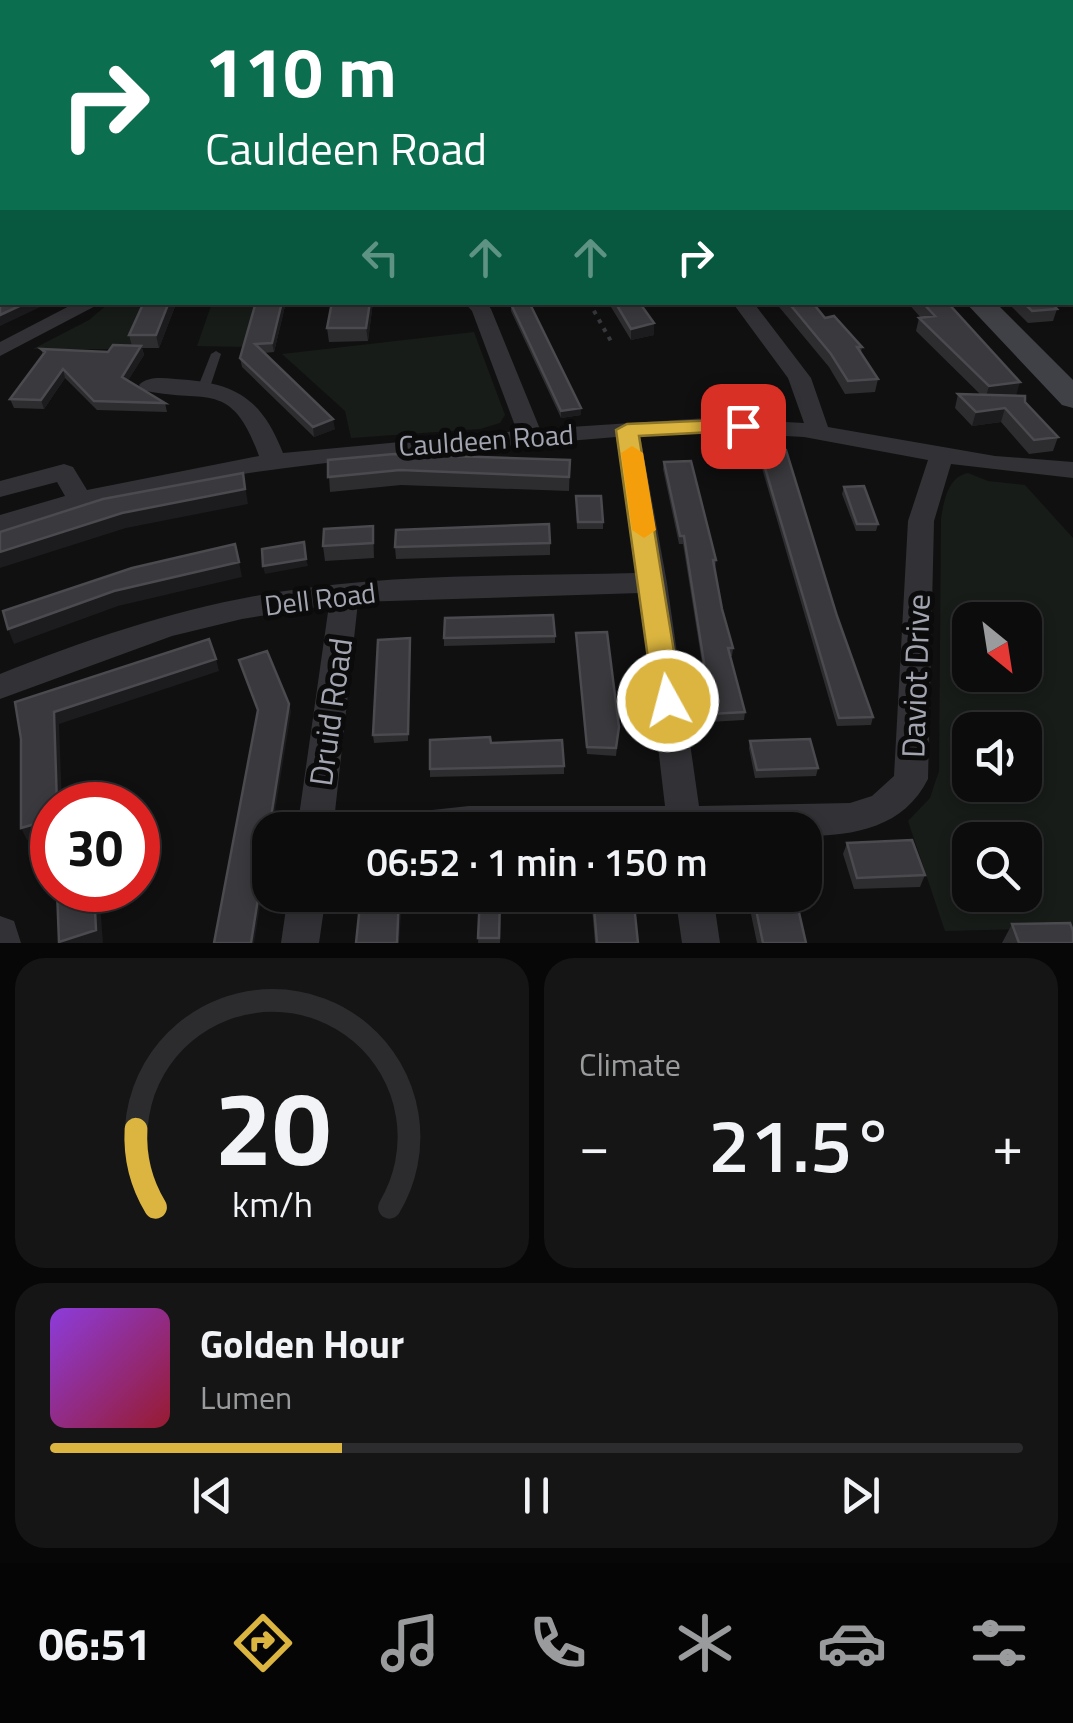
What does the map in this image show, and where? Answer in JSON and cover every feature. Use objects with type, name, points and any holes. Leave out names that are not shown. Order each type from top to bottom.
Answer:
[{"type":"main road","points":[[983,305],[1073,398]]},
{"type":"street","points":[[0,350],[87,305]]},
{"type":"street","points":[[477,305],[531,437]]},
{"type":"street","points":[[744,305],[808,393],[816,432]]},
{"type":"street","points":[[150,385],[204,386],[233,396],[261,424],[274,460]]},
{"type":"street","name":"Cauldeen Road","points":[[0,524],[79,498],[274,460],[723,425],[816,432],[994,466],[1073,470]]},
{"type":"street","points":[[627,430],[653,583],[682,812]]},
{"type":"street","name":"Daviot Drive","points":[[822,819],[877,813],[900,796],[911,779],[921,521],[941,456]]},
{"type":"street","points":[[0,488],[64,472],[79,498]]},
{"type":"street","name":"Dell Road","points":[[0,687],[131,636],[214,614],[345,593],[653,583]]},
{"type":"street","name":"Druid Road","points":[[317,812],[345,593]]},
{"type":"street","points":[[300,943],[305,912]]},
{"type":"street","points":[[696,912],[701,943]]},
{"type":"street","points":[[0,934],[2,943]]},
{"type":"lane","points":[[204,386],[216,354]]},
{"type":"path","points":[[591,305],[612,343]]},
{"type":"shaded area","points":[[107,305],[175,305],[133,349],[33,349],[89,320]]},
{"type":"shaded area","points":[[211,305],[260,305],[248,347],[197,346]]},
{"type":"shaded area","points":[[474,332],[505,415],[500,423],[480,429],[351,438],[345,411],[282,354]]},
{"type":"shaded area","points":[[968,473],[988,481],[1025,485],[1073,538],[1073,928],[945,931],[908,821],[930,798],[939,771],[941,519],[948,490],[956,479]]},
{"type":"building","points":[[0,305],[22,305],[0,315]]},
{"type":"building","points":[[143,305],[168,305],[156,335],[129,335]]},
{"type":"building","points":[[255,305],[281,305],[272,343],[255,344],[333,419],[313,427],[240,358]]},
{"type":"building","points":[[331,305],[370,305],[366,328],[327,328]]},
{"type":"building","points":[[511,305],[530,305],[581,408],[561,411]]},
{"type":"building","points":[[617,305],[641,305],[654,323],[631,329]]},
{"type":"building","points":[[790,305],[814,305],[825,318],[834,316],[862,347],[857,347],[878,379],[848,381]]},
{"type":"building","points":[[925,305],[950,305],[1020,382],[989,386],[919,318],[935,316]]},
{"type":"building","points":[[1026,305],[1054,305],[1057,309],[1032,311]]},
{"type":"building","points":[[113,345],[141,346],[122,377],[165,403],[94,401],[63,369],[41,400],[10,399],[45,352],[41,349],[108,352]]},
{"type":"building","points":[[958,394],[1025,396],[1025,402],[1058,437],[1034,440],[1005,408],[976,412]]},
{"type":"building","points":[[786,450],[873,717],[839,718],[760,451]]},
{"type":"building","points":[[394,454],[570,460],[569,477],[400,470],[328,477],[328,460]]},
{"type":"building","points":[[691,461],[716,560],[722,609],[733,648],[728,648],[745,712],[710,714],[700,669],[705,669],[684,536],[680,536],[664,462]]},
{"type":"building","points":[[243,473],[245,489],[122,513],[0,552],[0,532],[103,499]]},
{"type":"building","points":[[864,486],[878,524],[857,524],[844,487]]},
{"type":"building","points":[[576,496],[601,496],[603,522],[578,522]]},
{"type":"building","points":[[549,524],[550,543],[395,547],[396,530]]},
{"type":"building","points":[[373,526],[373,543],[323,546],[324,529]]},
{"type":"building","points":[[304,542],[306,559],[263,566],[262,549]]},
{"type":"building","points":[[235,544],[239,562],[114,591],[8,629],[3,611],[132,568]]},
{"type":"building","points":[[553,615],[555,636],[444,638],[445,618]]},
{"type":"building","points":[[607,632],[619,727],[616,748],[587,747],[576,633]]},
{"type":"building","points":[[410,638],[408,734],[373,735],[378,640]]},
{"type":"building","points":[[209,639],[216,659],[54,712],[56,782],[30,782],[30,825],[21,828],[21,739],[15,702]]},
{"type":"building","points":[[267,651],[289,704],[272,812],[252,812],[252,912],[256,912],[251,943],[214,943],[258,710],[239,660]]},
{"type":"building","points":[[490,737],[491,743],[562,740],[564,766],[430,769],[430,740]]},
{"type":"building","points":[[810,739],[818,768],[757,770],[750,741]]},
{"type":"building","points":[[912,840],[925,875],[857,878],[847,843]]},
{"type":"building","points":[[58,912],[95,912],[96,930],[59,942]]},
{"type":"building","points":[[359,912],[398,912],[397,943],[356,943]]},
{"type":"building","points":[[479,912],[500,912],[499,938],[478,938]]},
{"type":"building","points":[[594,912],[635,912],[638,943],[597,943]]},
{"type":"building","points":[[757,912],[799,912],[806,943],[763,943]]},
{"type":"building","points":[[1070,923],[1073,943],[1019,943],[1012,924]]},
{"type":"slow traffic","points":[[632,453],[644,530]]},
{"type":"route","points":[[668,701],[627,430],[743,426]]}]
